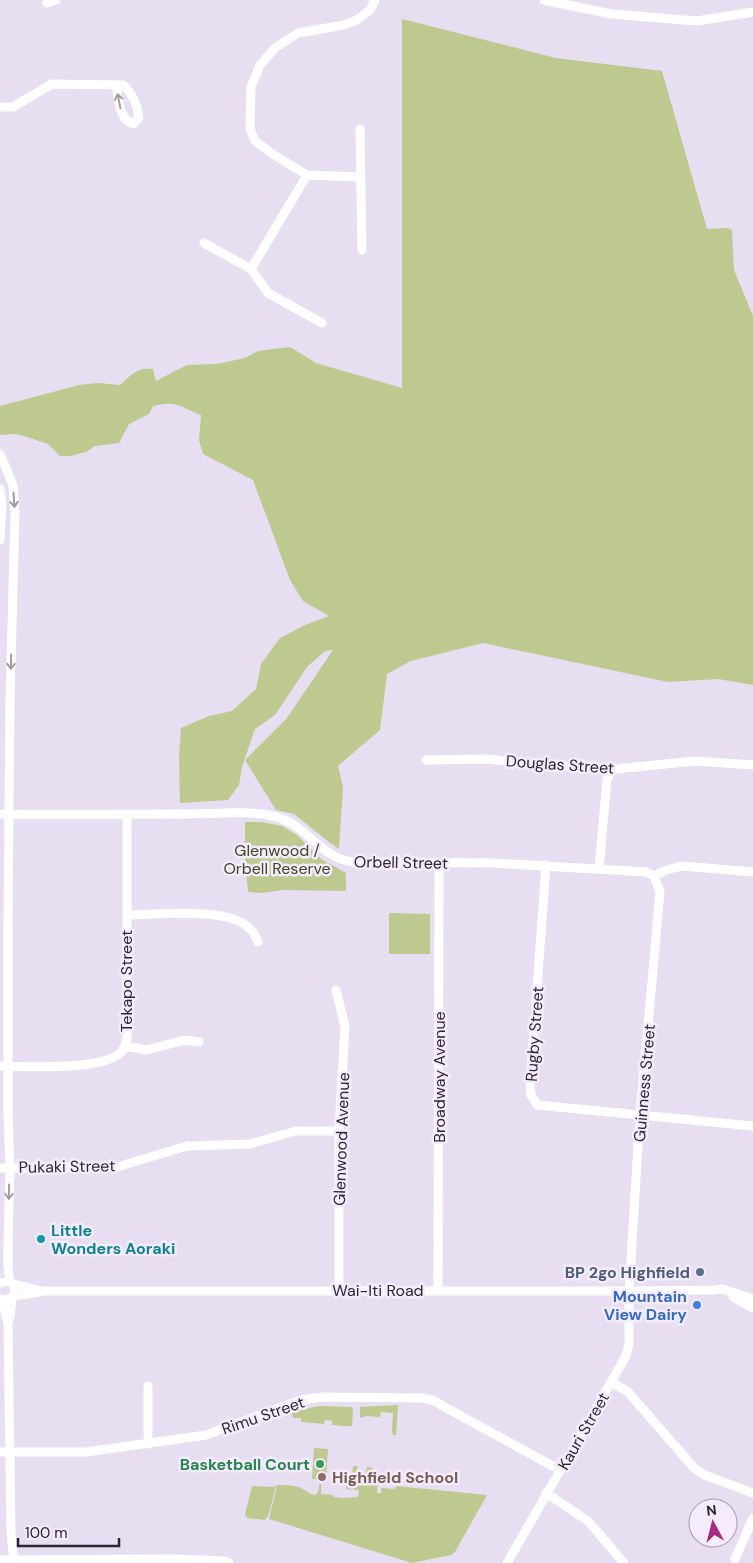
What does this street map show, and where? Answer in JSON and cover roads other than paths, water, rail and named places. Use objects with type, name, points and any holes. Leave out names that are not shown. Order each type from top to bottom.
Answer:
[{"type":"street","points":[[360,177],[307,175],[255,141],[250,129],[251,87],[260,65],[275,48],[298,33],[344,25],[357,20],[370,10],[375,0]]},
{"type":"street","points":[[544,0],[611,14],[697,21],[753,12]]},
{"type":"street","points":[[0,107],[13,107],[52,84],[116,85]]},
{"type":"street","points":[[360,129],[362,250]]},
{"type":"street","points":[[251,269],[307,175]]},
{"type":"street","points":[[204,243],[251,269],[268,293],[322,323]]},
{"type":"street","points":[[0,454],[9,474],[15,496],[5,814],[4,1114],[8,1267],[16,1290],[8,1324]]},
{"type":"street","points":[[0,489],[2,504],[0,540]]},
{"type":"street","points":[[0,700],[10,700]]},
{"type":"street","name":"Douglas Street","points":[[426,760],[486,759],[594,769],[616,769],[695,761],[753,765]]},
{"type":"street","points":[[599,869],[608,779],[610,774],[616,769]]},
{"type":"street","name":"Orbell Street","points":[[5,814],[272,815],[293,823],[327,853],[340,860],[359,862],[493,862],[646,872],[654,876]]},
{"type":"street","name":"Tekapo Street","points":[[4,1066],[72,1066],[92,1064],[115,1057],[125,1046],[127,1037],[127,814]]},
{"type":"street","name":"Broadway Avenue","points":[[438,1291],[439,863]]},
{"type":"street","name":"Rugby Street","points":[[546,865],[531,1074],[531,1095],[537,1105],[753,1126]]},
{"type":"street","points":[[654,876],[666,870],[682,866],[753,872]]},
{"type":"street","name":"Guinness Street","points":[[629,1291],[640,1114],[660,892],[654,876]]},
{"type":"street","points":[[127,915],[221,915],[246,925],[258,942]]},
{"type":"street","name":"Glenwood Avenue","points":[[336,990],[345,1026],[339,1131],[339,1290]]},
{"type":"street","points":[[125,1046],[146,1050],[185,1040],[199,1042]]},
{"type":"street","name":"Pukaki Street","points":[[5,1168],[117,1167],[187,1146],[250,1144],[296,1131],[339,1131]]},
{"type":"street","name":"Wai-Iti Road","points":[[0,1283],[4,1281],[42,1291]]},
{"type":"street","name":"Wai-Iti Road","points":[[1,1298],[7,1300],[42,1291],[629,1291],[722,1289],[753,1299]]},
{"type":"street","name":"Wai-Iti Road","points":[[714,1290],[742,1301],[753,1308]]},
{"type":"street","name":"Kauri Street","points":[[507,1563],[626,1356],[629,1343],[629,1291]]},
{"type":"street","points":[[1,1298],[8,1324],[11,1532],[16,1562]]},
{"type":"street","points":[[611,1382],[628,1392],[695,1469],[706,1476],[753,1493]]},
{"type":"street","points":[[148,1386],[148,1444]]},
{"type":"street","name":"Rimu Street","points":[[0,1452],[86,1452],[206,1435],[301,1400],[322,1397],[422,1398],[432,1400],[560,1470]]},
{"type":"street","points":[[546,1493],[588,1521],[624,1563]]},
{"type":"street","points":[[735,1559],[753,1518]]},
{"type":"street","points":[[0,1560],[16,1562],[224,1561],[230,1563]]},
{"type":"place","name":"Little Wonders Aoraki","points":[[41,1239]]},
{"type":"place","name":"BP 2go Highfield","points":[[700,1272]]},
{"type":"place","name":"Mountain View Dairy","points":[[697,1305]]},
{"type":"place","name":"Basketball Court","points":[[320,1464]]},
{"type":"place","name":"Highfield School","points":[[322,1477]]},
{"type":"park label","name":"Glenwood / Orbell Reserve","points":[[277,859]]}]
